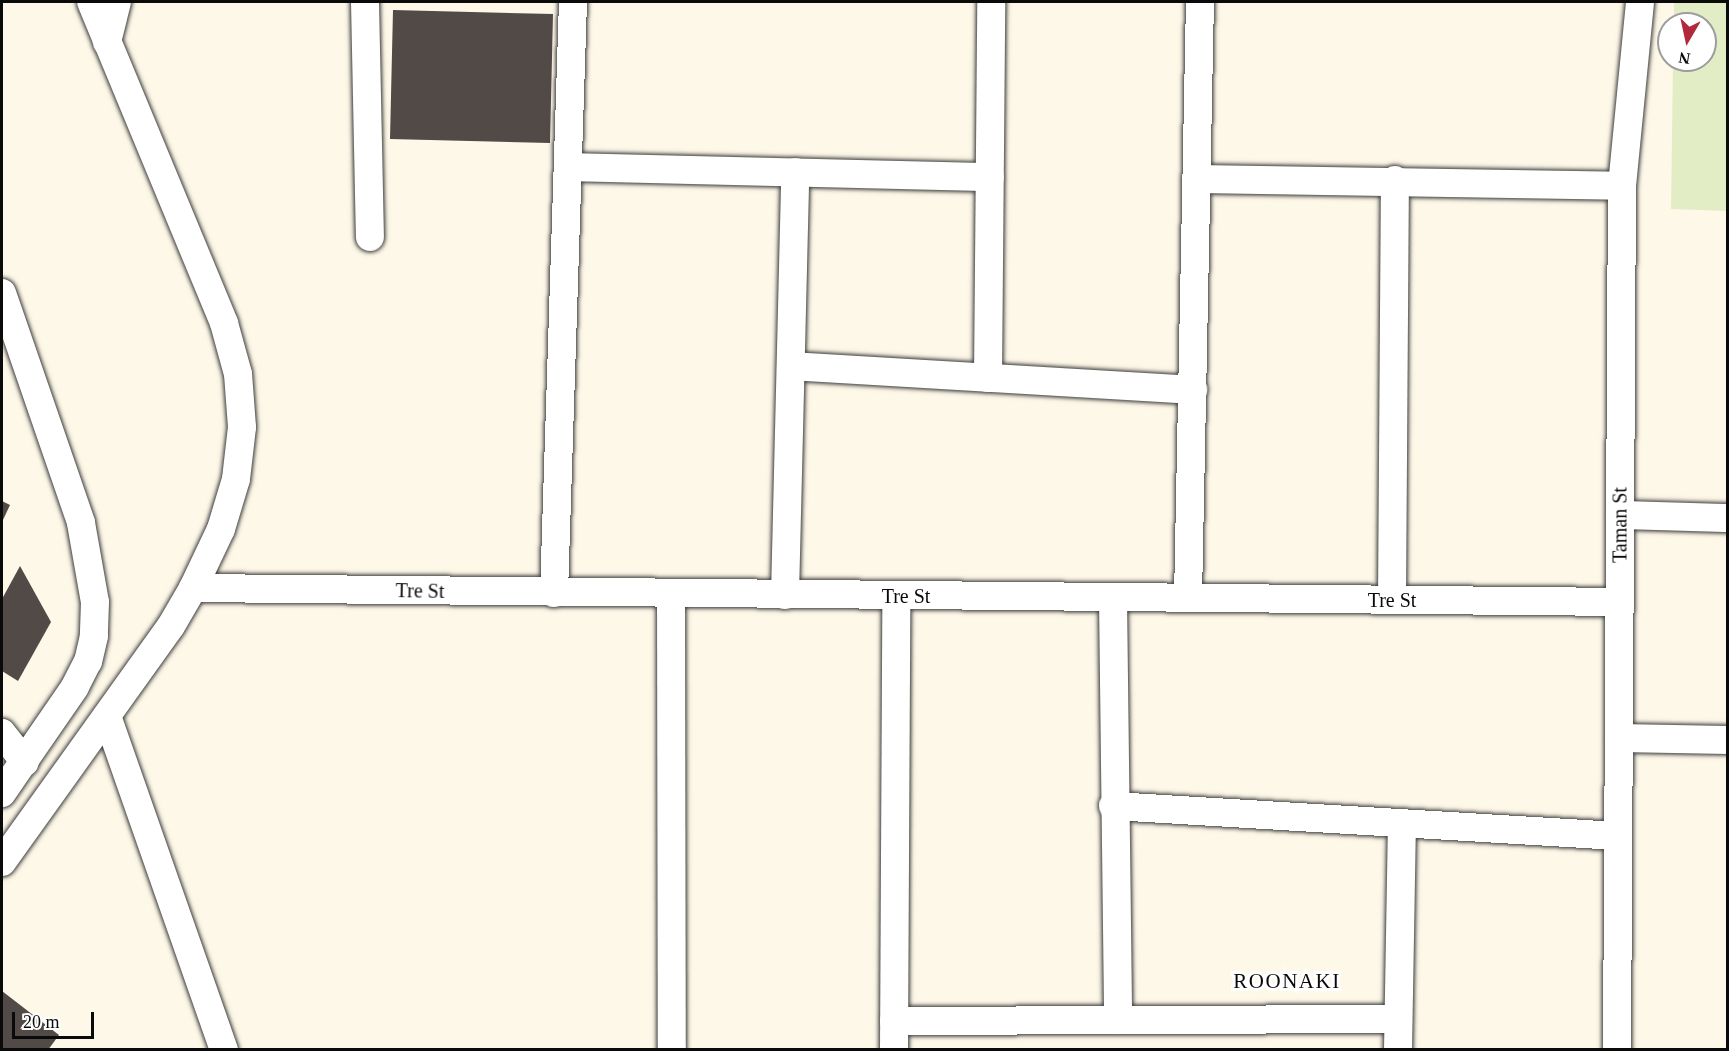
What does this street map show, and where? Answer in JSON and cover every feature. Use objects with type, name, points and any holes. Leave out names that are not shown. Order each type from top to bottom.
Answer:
[{"type":"street","points":[[2,862],[171,626],[192,588],[221,529],[236,479],[242,427],[238,374],[224,323],[91,2]]},
{"type":"street","points":[[107,42],[117,2]]},
{"type":"street","points":[[365,2],[370,237]]},
{"type":"street","points":[[554,593],[570,167],[573,2]]},
{"type":"street","points":[[988,378],[991,2]]},
{"type":"street","points":[[1188,598],[1200,2]]},
{"type":"street","name":"Taman St","points":[[1617,1050],[1622,186],[1640,2]]},
{"type":"street","points":[[570,167],[990,177]]},
{"type":"street","points":[[785,595],[795,172]]},
{"type":"street","points":[[1197,179],[1395,180],[1622,186]]},
{"type":"street","points":[[1392,600],[1395,180]]},
{"type":"street","points":[[2,293],[81,523],[95,602],[88,662],[25,762],[2,793]]},
{"type":"street","points":[[791,366],[1192,390]]},
{"type":"street","points":[[1620,515],[1728,518]]},
{"type":"street","name":"Tre St","points":[[192,588],[1619,602]]},
{"type":"street","points":[[671,594],[672,1050]]},
{"type":"street","points":[[894,1050],[896,596]]},
{"type":"street","points":[[1113,598],[1113,806],[1118,1020]]},
{"type":"street","points":[[107,716],[224,1050]]},
{"type":"street","points":[[2,733],[25,762]]},
{"type":"street","points":[[1619,738],[1728,740]]},
{"type":"street","points":[[1113,806],[1618,836]]},
{"type":"street","points":[[1398,1050],[1402,823]]},
{"type":"street","points":[[894,1021],[1398,1018]]},
{"type":"green space","points":[[1674,2],[1727,2],[1727,211],[1671,209],[1673,72],[1717,72],[1717,12],[1674,12]]},
{"type":"building","points":[[393,10],[553,14],[550,143],[390,139]]},
{"type":"building","points":[[2,501],[10,505],[2,522]]},
{"type":"building","points":[[20,566],[51,622],[18,681],[2,671],[2,599]]},
{"type":"building","points":[[2,991],[59,1035],[48,1050],[2,1050]]},
{"type":"district","name":"ROONAKI","points":[[1287,981]]}]
